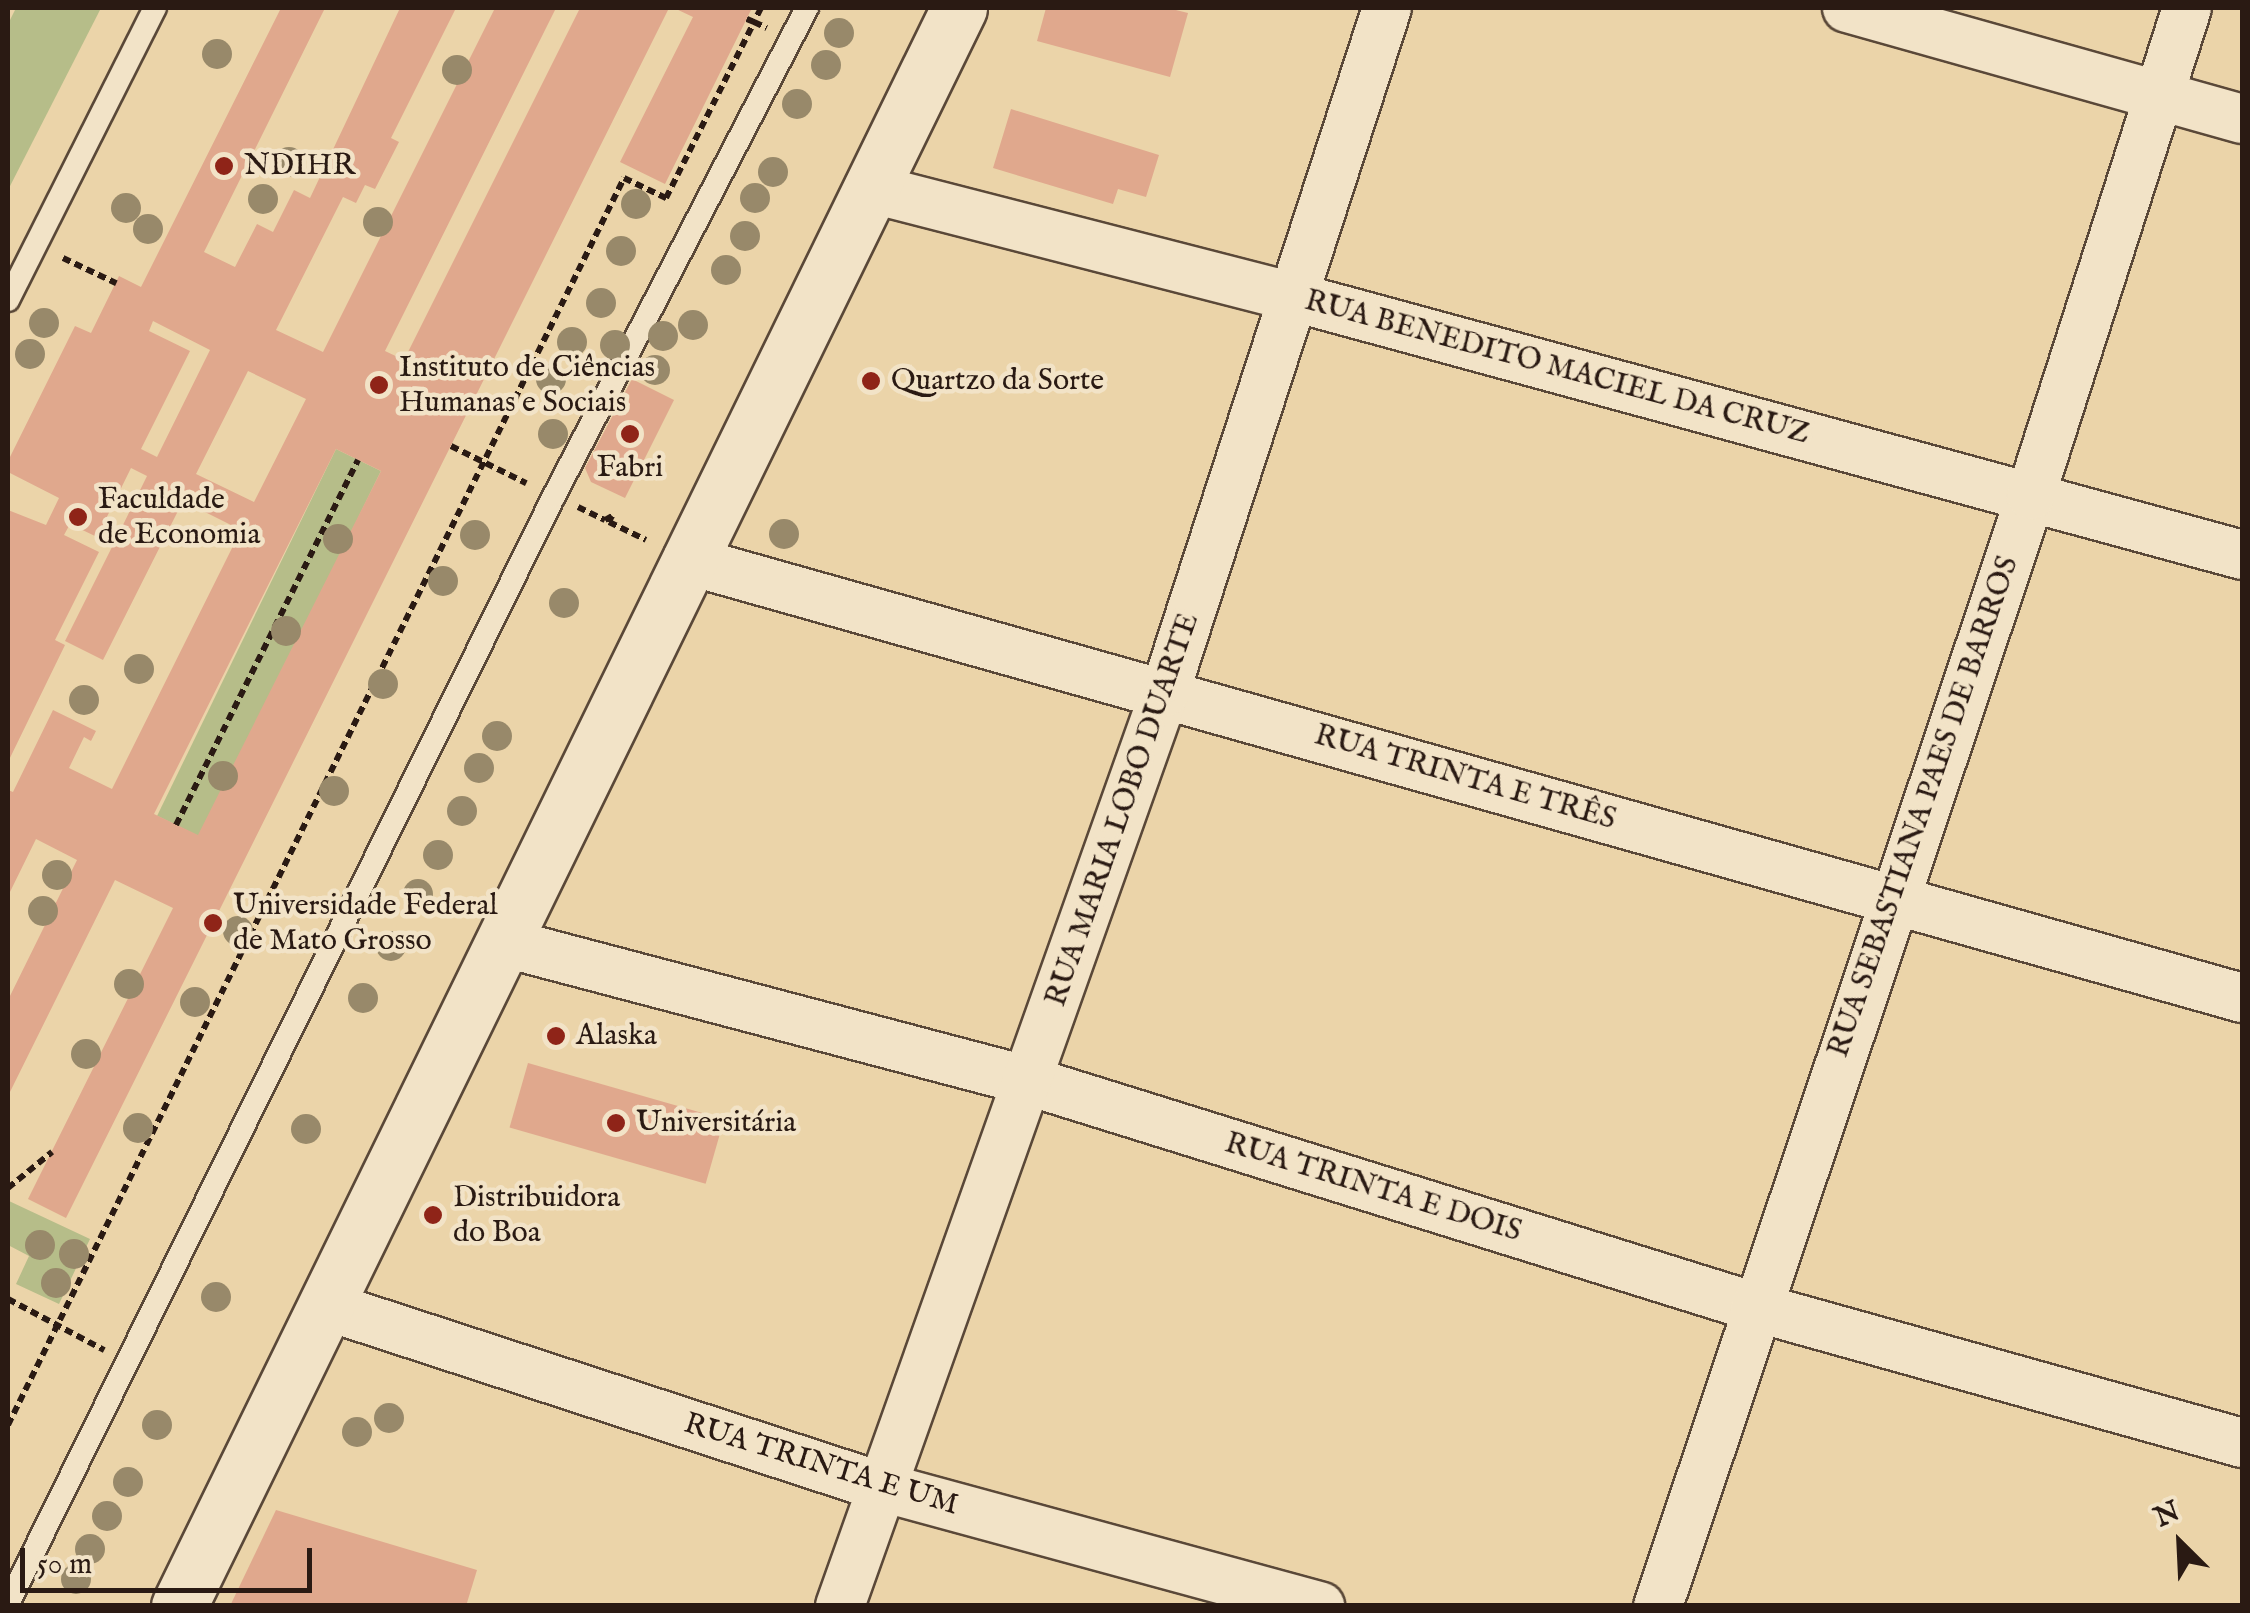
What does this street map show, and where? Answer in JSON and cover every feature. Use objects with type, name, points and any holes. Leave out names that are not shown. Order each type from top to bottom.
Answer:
[{"type":"street","points":[[179,1606],[959,8]]},
{"type":"street","name":"RUA MARIA LOBO DUARTE","points":[[840,1606],[886,1488],[1165,692],[1387,8]]},
{"type":"street","points":[[1847,8],[2242,119]]},
{"type":"street","name":"RUA SEBASTIANA PAES DE BARROS","points":[[1658,1606],[1755,1307],[2031,494],[2187,8]]},
{"type":"street","name":"RUA BENEDITO MACIEL DA CRUZ","points":[[870,188],[2031,494],[2242,555]]},
{"type":"street","name":"RUA TRINTA E TRÊS","points":[[688,560],[2242,998]]},
{"type":"street","name":"RUA TRINTA E DOIS","points":[[502,942],[1029,1081],[1755,1307],[2242,1443]]},
{"type":"street","name":"RUA TRINTA E UM","points":[[327,1306],[886,1488],[1320,1606]]},
{"type":"lane","points":[[8,300],[154,8]]},
{"type":"lane","points":[[8,1604],[554,496],[807,8]]},
{"type":"path","points":[[8,1425],[624,178],[666,198],[754,22],[747,19]]},
{"type":"path","points":[[35,244],[116,283]]},
{"type":"path","points":[[176,825],[358,460]]},
{"type":"path","points":[[8,1188],[52,1152]]},
{"type":"path","points":[[8,1300],[127,1362]]},
{"type":"green space","points":[[16,8],[101,8],[8,190],[8,24]]},
{"type":"green space","points":[[336,449],[381,471],[202,838],[157,816]]},
{"type":"green space","points":[[9,1201],[90,1239],[59,1304],[16,1284],[29,1256],[8,1245]]},
{"type":"building","points":[[281,8],[325,8],[204,252],[235,267],[257,224],[273,232],[294,190],[310,198],[400,8],[456,8],[391,138],[399,142],[375,189],[365,185],[356,203],[343,197],[276,330],[323,352],[495,8],[556,8],[385,351],[404,360],[580,8],[669,8],[66,1218],[28,1199],[173,908],[115,880],[8,1096],[8,1000],[77,860],[36,839],[8,896],[8,790],[13,792],[53,710],[96,731],[91,741],[84,737],[69,768],[112,789],[241,530],[183,501],[103,660],[65,641],[112,547],[98,540],[106,524],[120,531],[147,476],[131,468],[97,537],[70,524],[64,535],[99,552],[55,640],[65,645],[8,762],[8,510],[46,525],[59,498],[8,472],[8,461],[75,326],[91,333],[119,276],[141,287]],"holes":[[[153,321],[210,350],[157,457],[141,449],[190,351],[149,331]],[[248,371],[306,399],[254,502],[196,474]],[[336,449],[381,471],[198,835],[154,814]]]},
{"type":"building","points":[[674,8],[752,8],[665,184],[620,162],[693,17]]},
{"type":"building","points":[[1046,8],[1168,8],[1188,13],[1170,77],[1037,41]]},
{"type":"building","points":[[1011,109],[1159,155],[1146,197],[1118,189],[1113,204],[993,168]]},
{"type":"building","name":"Fabri","points":[[632,379],[674,400],[625,498],[591,482],[585,468]]},
{"type":"building","name":"Universitária","points":[[528,1063],[724,1119],[706,1184],[510,1127]]},
{"type":"building","points":[[276,1510],[477,1570],[466,1606],[230,1606]]},
{"type":"place","name":"NDIHR","points":[[224,166]]},
{"type":"place","name":"Quartzo da Sorte","points":[[871,381]]},
{"type":"place","name":"Instituto de Ciências Humanas e Sociais","points":[[379,385]]},
{"type":"place","name":"Fabri","points":[[630,434]]},
{"type":"place","name":"Faculdade de Economia","points":[[78,517]]},
{"type":"place","name":"Universidade Federal de Mato Grosso","points":[[213,923]]},
{"type":"place","name":"Alaska","points":[[556,1036]]},
{"type":"place","name":"Universitária","points":[[616,1123]]},
{"type":"place","name":"Distribuidora do Boa","points":[[433,1215]]}]
